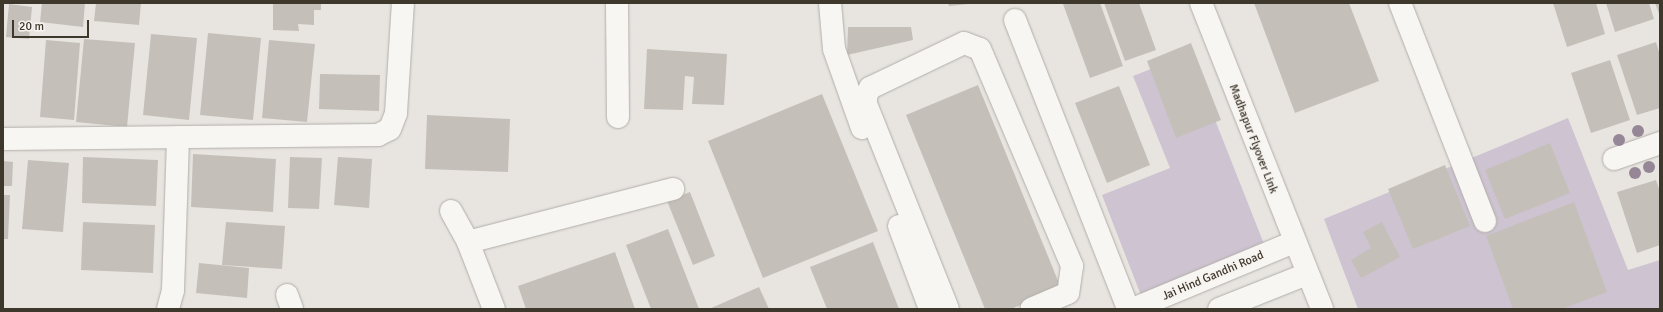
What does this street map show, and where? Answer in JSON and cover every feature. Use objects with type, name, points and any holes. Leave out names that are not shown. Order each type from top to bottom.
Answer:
[{"type":"street","points":[[3,139],[378,135],[390,129],[396,113],[404,3]]},
{"type":"street","points":[[617,3],[618,117]]},
{"type":"street","points":[[830,3],[834,49],[948,309]]},
{"type":"street","name":"Madhapur Flyover Link","points":[[1201,3],[1294,242],[1322,309]]},
{"type":"street","points":[[1400,3],[1485,221]]},
{"type":"street","points":[[1015,20],[1128,309]]},
{"type":"street","points":[[930,309],[860,107],[870,88],[964,42],[980,49],[1072,266],[1068,293],[1031,309]]},
{"type":"street","points":[[168,309],[173,290],[178,137]]},
{"type":"street","points":[[1614,159],[1660,143]]},
{"type":"street","points":[[468,242],[673,189]]},
{"type":"street","points":[[451,211],[468,242],[494,309]]},
{"type":"street","name":"Jai Hind Gandhi Road","points":[[1133,309],[1294,242]]},
{"type":"street","points":[[1219,309],[1307,274]]},
{"type":"shaded area","points":[[1189,54],[1266,249],[1142,298],[1102,195],[1170,168],[1133,76]]},
{"type":"shaded area","points":[[1568,118],[1628,270],[1660,260],[1660,309],[1358,309],[1324,219]]},
{"type":"building","points":[[42,3],[85,3],[83,27],[40,22]]},
{"type":"building","points":[[96,3],[141,3],[139,25],[94,21]]},
{"type":"building","points":[[273,3],[321,3],[321,10],[314,10],[314,25],[298,24],[299,31],[273,30]]},
{"type":"building","points":[[948,3],[968,3],[968,4],[949,6]]},
{"type":"building","points":[[1100,3],[1123,66],[1090,78],[1063,4]]},
{"type":"building","points":[[1104,3],[1139,3],[1156,50],[1125,61]]},
{"type":"building","points":[[1254,3],[1349,3],[1379,81],[1295,113]]},
{"type":"building","points":[[1553,3],[1596,3],[1605,34],[1567,47]]},
{"type":"building","points":[[1606,3],[1649,3],[1654,19],[1615,32]]},
{"type":"building","points":[[1655,3],[1660,3],[1660,16]]},
{"type":"building","points":[[9,4],[32,7],[29,39],[6,37]]},
{"type":"building","points":[[848,27],[911,27],[913,40],[847,55]]},
{"type":"building","points":[[208,33],[261,38],[253,120],[200,115]]},
{"type":"building","points":[[151,34],[197,38],[189,120],[143,115]]},
{"type":"building","points":[[84,39],[135,43],[127,127],[76,122]]},
{"type":"building","points":[[46,40],[80,43],[74,120],[40,117]]},
{"type":"building","points":[[269,40],[315,44],[307,122],[262,118]]},
{"type":"building","points":[[1656,42],[1660,55],[1660,108],[1637,115],[1617,55]]},
{"type":"building","points":[[1191,43],[1221,120],[1176,138],[1147,61]]},
{"type":"building","points":[[647,49],[727,54],[724,105],[692,104],[694,77],[685,76],[683,110],[644,109]]},
{"type":"building","points":[[1610,60],[1630,120],[1591,133],[1571,73]]},
{"type":"building","points":[[320,74],[380,75],[379,111],[319,109]]},
{"type":"building","points":[[978,85],[1061,288],[1011,309],[985,309],[906,115]]},
{"type":"building","points":[[1119,86],[1150,165],[1107,183],[1075,103]]},
{"type":"building","points":[[822,94],[878,231],[763,278],[708,141]]},
{"type":"building","points":[[427,115],[510,119],[508,172],[425,169]]},
{"type":"building","points":[[1550,143],[1570,193],[1505,219],[1485,170]]},
{"type":"building","points":[[193,154],[276,159],[273,212],[191,207]]},
{"type":"building","points":[[83,157],[158,160],[156,206],[82,203]]},
{"type":"building","points":[[290,157],[322,158],[319,209],[288,208]]},
{"type":"building","points":[[338,157],[372,159],[369,208],[334,205]]},
{"type":"building","points":[[28,160],[69,163],[63,232],[22,229]]},
{"type":"building","points":[[3,161],[13,162],[12,186],[3,186]]},
{"type":"building","points":[[1445,165],[1470,226],[1413,249],[1388,189]]},
{"type":"building","points":[[1656,180],[1660,192],[1660,245],[1637,253],[1617,192]]},
{"type":"building","points":[[690,192],[715,256],[693,265],[667,201]]},
{"type":"building","points":[[3,195],[10,195],[8,239],[3,239]]},
{"type":"building","points":[[1574,202],[1607,292],[1562,309],[1513,309],[1486,236]]},
{"type":"building","points":[[83,222],[155,225],[153,273],[81,270]]},
{"type":"building","points":[[226,222],[285,226],[282,269],[222,265]]},
{"type":"building","points":[[1382,222],[1400,257],[1361,278],[1351,260],[1371,248],[1363,232]]},
{"type":"building","points":[[668,229],[699,309],[651,309],[626,245]]},
{"type":"building","points":[[873,242],[899,309],[827,309],[810,267]]},
{"type":"building","points":[[615,252],[635,309],[526,309],[518,286]]},
{"type":"building","points":[[199,263],[249,268],[247,298],[196,293]]},
{"type":"building","points":[[759,287],[769,309],[709,309]]}]
